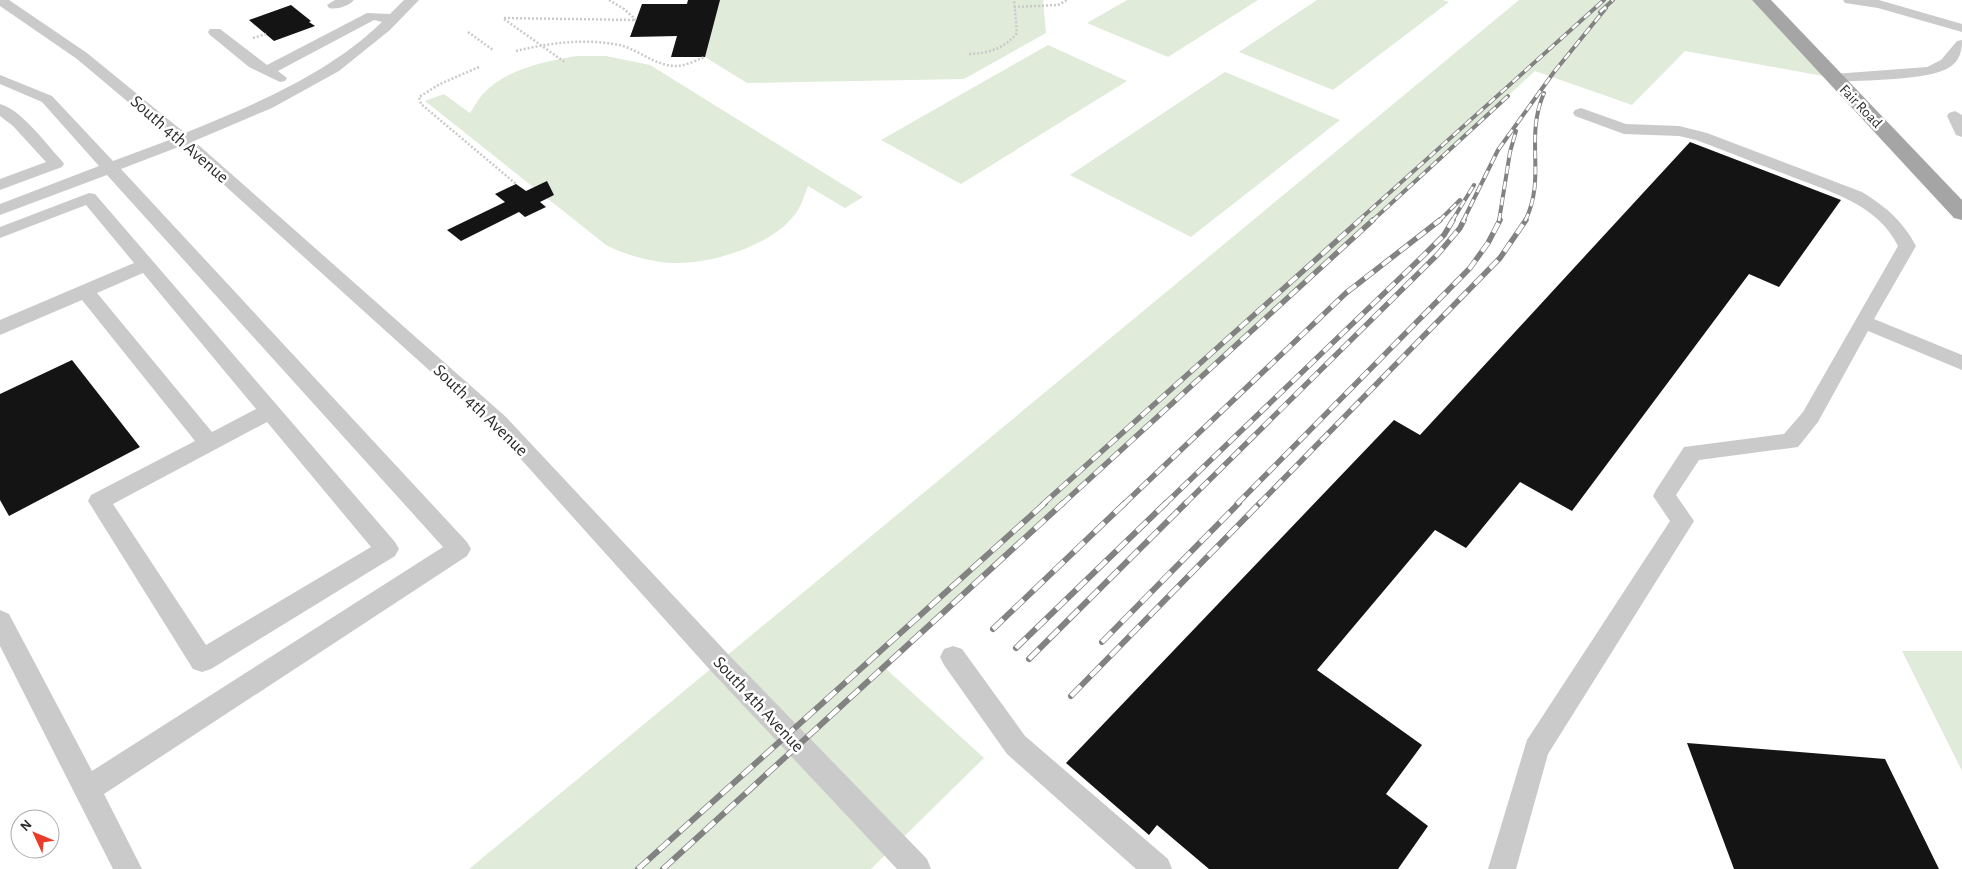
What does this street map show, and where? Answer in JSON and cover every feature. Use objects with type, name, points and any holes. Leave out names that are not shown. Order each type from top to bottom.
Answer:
[{"type":"main road","name":"Fair Road","points":[[1761,0],[1958,205]]},
{"type":"street","name":"South 4th Avenue","points":[[0,0],[82,56],[183,140],[499,422],[744,689],[917,869]]},
{"type":"street","points":[[0,210],[108,167],[183,140],[267,105],[304,86],[342,62],[393,19],[412,0]]},
{"type":"street","points":[[1850,0],[1868,1],[1962,28]]},
{"type":"street","points":[[267,71],[372,16],[393,19]]},
{"type":"street","points":[[215,32],[254,64],[279,78],[304,86]]},
{"type":"street","points":[[1834,78],[1930,71],[1946,63],[1962,44]]},
{"type":"street","points":[[0,78],[47,99],[459,549],[87,790]]},
{"type":"street","points":[[0,109],[19,123],[56,164],[0,185]]},
{"type":"street","points":[[1502,869],[1536,749],[1682,521],[1664,496],[1669,488],[1692,453],[1790,441],[1811,417],[1907,246],[1900,229],[1878,210],[1856,196],[1701,136],[1679,131],[1624,129],[1580,113]]},
{"type":"street","points":[[1955,116],[1962,132]]},
{"type":"street","points":[[0,233],[89,198],[270,411],[387,549],[202,661],[99,501],[270,411]]},
{"type":"street","points":[[0,328],[146,265]]},
{"type":"street","points":[[85,290],[209,443]]},
{"type":"street","points":[[1863,322],[1962,363]]},
{"type":"street","points":[[0,621],[128,869]]},
{"type":"street","points":[[953,657],[1016,745],[1158,869]]},
{"type":"path","points":[[566,63],[504,18],[636,20],[624,9],[609,0]]},
{"type":"path","points":[[969,54],[990,53],[1012,40],[1017,33],[1014,0]]},
{"type":"path","points":[[1014,7],[1058,5],[1067,0]]},
{"type":"path","points":[[468,32],[493,50]]},
{"type":"path","points":[[253,38],[266,34]]},
{"type":"path","points":[[516,51],[542,44],[619,45],[676,66],[705,57]]},
{"type":"path","points":[[479,67],[440,84],[419,98],[421,104],[516,184]]},
{"type":"green space","points":[[688,0],[1043,0],[1046,33],[964,79],[747,83],[705,57],[671,57],[677,36],[630,37],[642,4],[686,4]]},
{"type":"green space","points":[[1127,0],[1258,0],[1168,57],[1087,23]]},
{"type":"green space","points":[[1317,0],[1443,0],[1449,2],[1333,90],[1239,52]]},
{"type":"green space","points":[[1519,0],[1761,0],[1834,78],[1685,51],[1632,105],[1535,71],[884,667],[984,758],[871,869],[469,869]]},
{"type":"green space","points":[[1048,45],[1127,81],[961,184],[881,140]]},
{"type":"green space","points":[[577,56],[606,56],[650,65],[863,197],[845,208],[808,186],[798,210],[787,223],[773,235],[755,244],[736,252],[696,262],[661,262],[646,259],[626,254],[606,245],[425,101],[444,94],[470,113],[483,94],[492,85],[514,72]]},
{"type":"green space","points":[[1225,72],[1340,120],[1191,237],[1070,175]]},
{"type":"green space","points":[[1902,651],[1962,651],[1962,771]]},
{"type":"building","points":[[688,0],[720,0],[705,57],[671,57],[677,36],[630,37],[642,4],[687,4]]},
{"type":"building","points":[[291,5],[315,26],[274,41],[249,20]]},
{"type":"building","points":[[1690,142],[1841,200],[1779,287],[1749,274],[1572,511],[1520,482],[1466,548],[1435,530],[1317,670],[1422,745],[1386,794],[1428,826],[1398,869],[1209,869],[1157,825],[1149,835],[1066,763],[1394,420],[1420,435]]},
{"type":"building","points":[[547,181],[554,195],[540,202],[546,207],[525,217],[519,212],[461,241],[447,230],[505,202],[495,194],[516,184],[526,191]]},
{"type":"building","points":[[72,360],[140,447],[9,516],[0,500],[0,394]]},
{"type":"building","points":[[1687,743],[1885,759],[1939,869],[1734,869]]},
{"type":"railway","points":[[1358,221],[1604,0]]},
{"type":"railway","points":[[1600,12],[1613,0]]},
{"type":"railway","points":[[1463,221],[1498,150],[1554,72],[1606,8]]},
{"type":"railway","points":[[1525,221],[1534,189],[1536,126],[1538,110],[1544,93]]},
{"type":"railway","points":[[1372,221],[1508,96]]},
{"type":"railway","points":[[1499,221],[1510,152],[1516,131]]},
{"type":"railway","points":[[1452,221],[1474,185]]},
{"type":"railway","points":[[1440,220],[1460,200]]},
{"type":"railway","points":[[1043,504],[1360,220]]},
{"type":"railway","points":[[1062,504],[1373,220]]},
{"type":"railway","points":[[1124,504],[1346,293],[1440,220]]},
{"type":"railway","points":[[1165,504],[1424,255],[1444,235],[1453,220]]},
{"type":"railway","points":[[1185,504],[1438,254],[1460,228],[1464,220]]},
{"type":"railway","points":[[1237,504],[1470,268],[1488,243],[1500,220]]},
{"type":"railway","points":[[1259,504],[1500,258],[1526,220]]},
{"type":"railway","points":[[638,869],[1045,503]]},
{"type":"railway","points":[[663,869],[1063,503]]},
{"type":"railway","points":[[993,629],[1125,503]]},
{"type":"railway","points":[[1016,648],[1166,503]]},
{"type":"railway","points":[[1029,659],[1186,503]]},
{"type":"railway","points":[[1102,642],[1239,503]]},
{"type":"railway","points":[[1071,696],[1260,503]]}]
